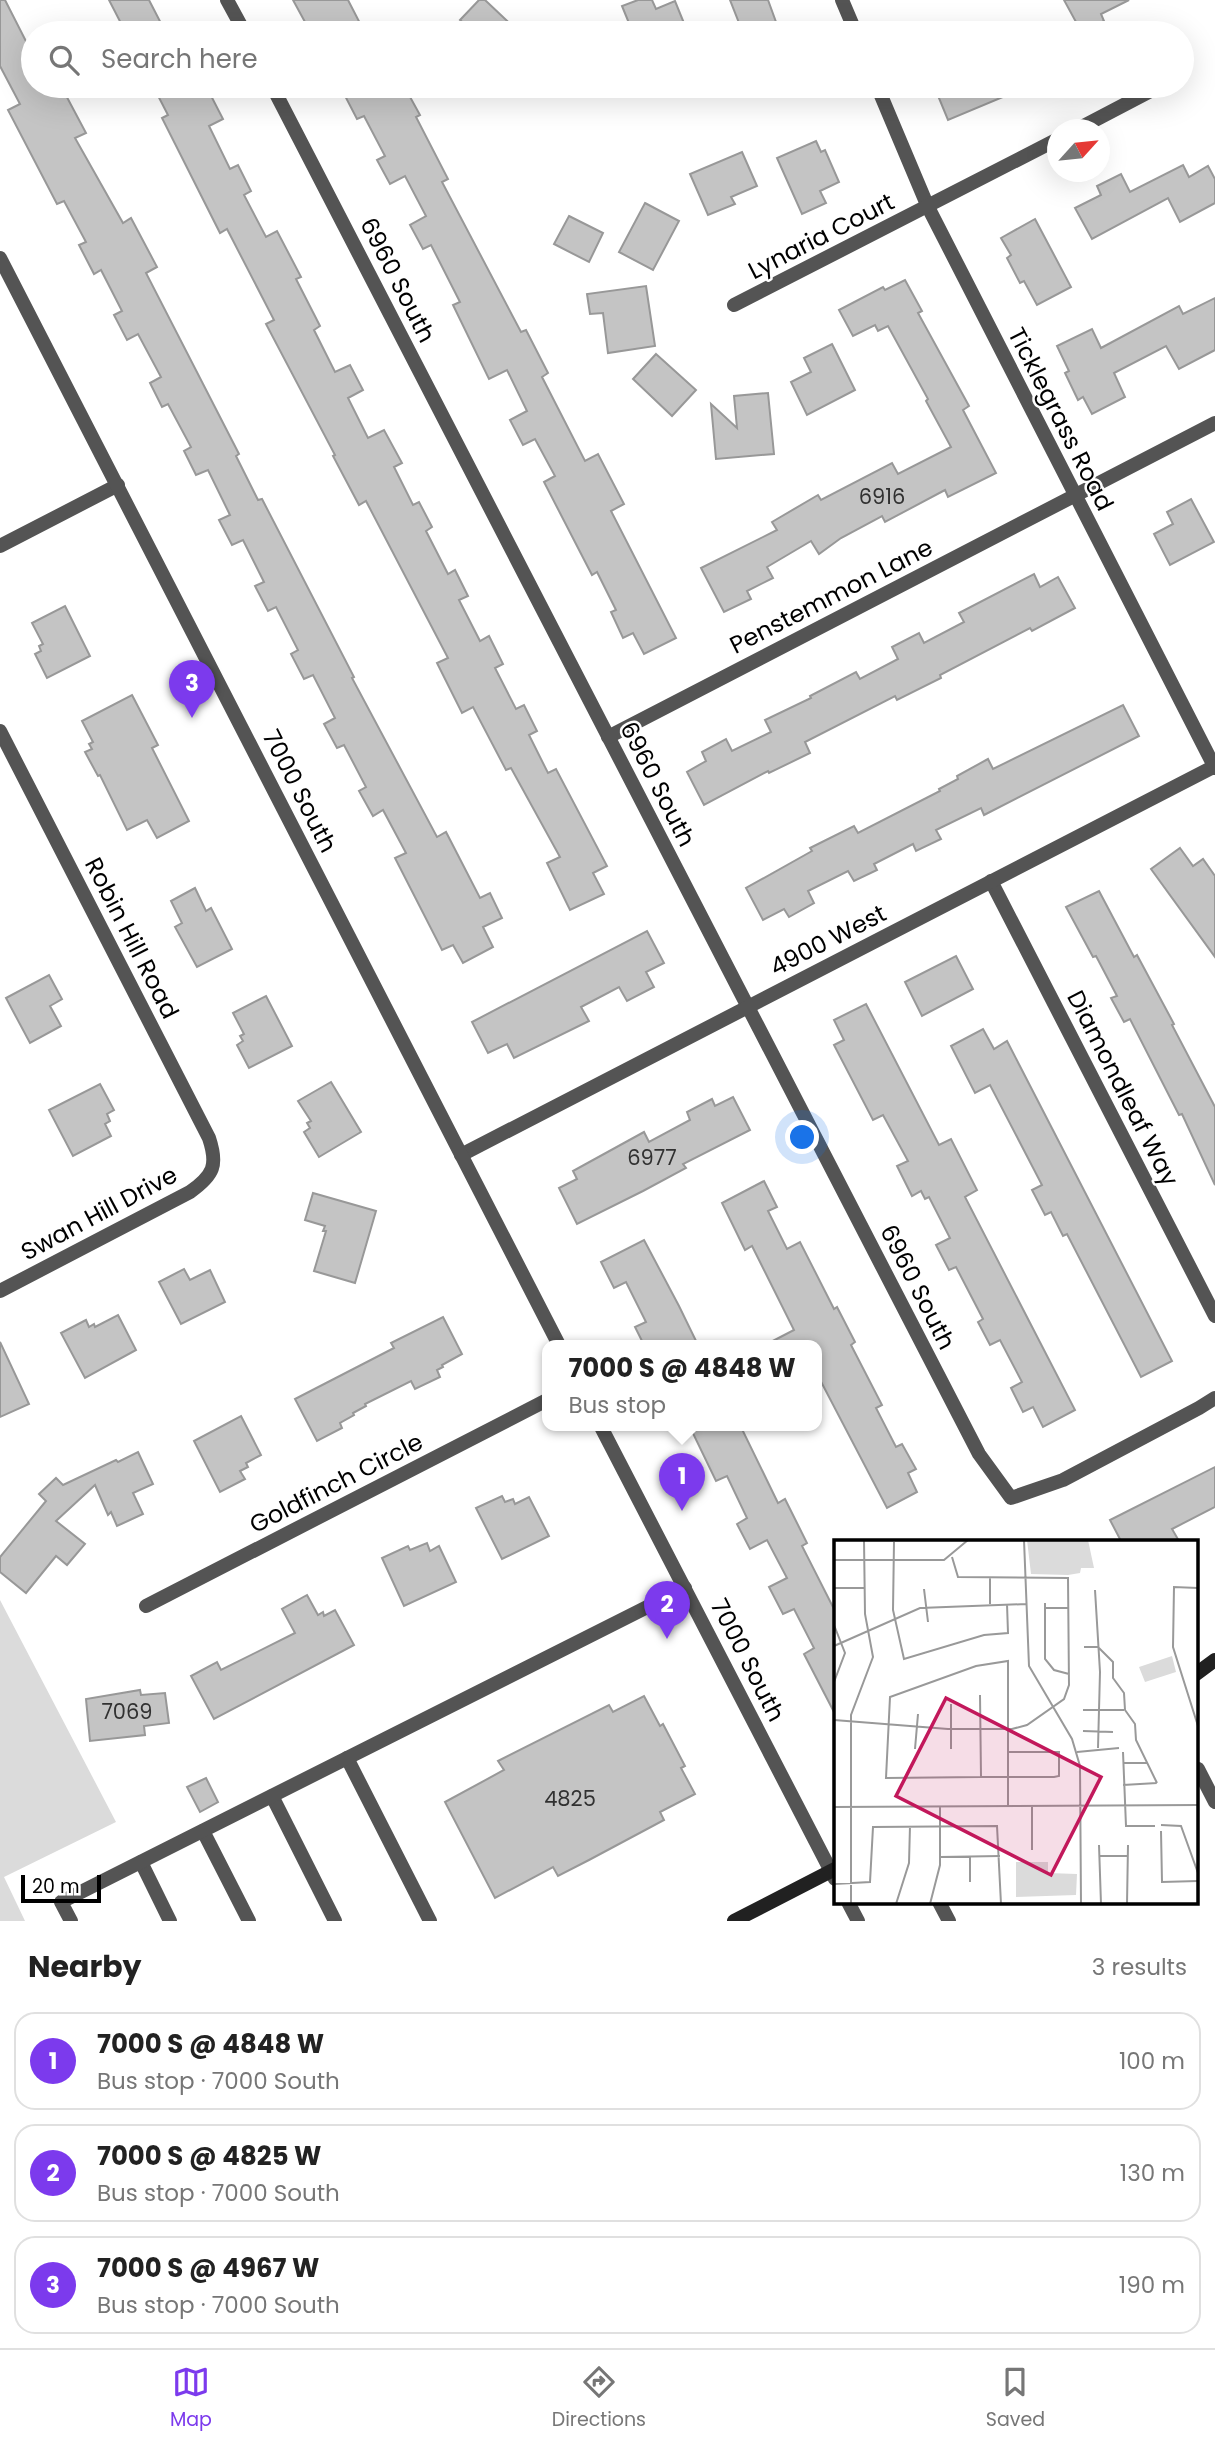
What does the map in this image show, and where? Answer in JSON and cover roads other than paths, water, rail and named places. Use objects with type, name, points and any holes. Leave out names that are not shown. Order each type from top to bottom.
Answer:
[{"type":"main road","points":[[1198,1673],[1215,1660]]},
{"type":"main road","points":[[734,1921],[834,1873]]},
{"type":"street","points":[[228,0],[239,21]]},
{"type":"street","points":[[842,0],[851,21]]},
{"type":"street","name":"6960 South","points":[[278,98],[979,1454],[1011,1498],[1063,1480],[1215,1398]]},
{"type":"street","name":"Ticklegrass Road","points":[[882,98],[928,207],[1215,767]]},
{"type":"street","points":[[1097,119],[1137,98]]},
{"type":"street","name":"Lynaria Court","points":[[734,305],[1047,145]]},
{"type":"street","name":"7000 South","points":[[0,258],[556,1340]]},
{"type":"street","name":"Penstemmon Lane","points":[[608,737],[1215,423]]},
{"type":"street","points":[[0,546],[118,485]]},
{"type":"street","name":"Robin Hill Road","points":[[0,731],[209,1138],[214,1168]]},
{"type":"street","name":"4900 West","points":[[461,1155],[1215,767]]},
{"type":"street","name":"Diamondleaf Way","points":[[991,881],[1215,1316]]},
{"type":"street","name":"Swan Hill Drive","points":[[0,1290],[190,1192],[208,1177],[214,1168]]},
{"type":"street","name":"Goldfinch Circle","points":[[146,1606],[542,1403]]},
{"type":"street","name":"7000 South","points":[[603,1431],[834,1873]]},
{"type":"street","points":[[71,1921],[61,1902],[685,1588]]},
{"type":"street","points":[[347,1758],[430,1921]]},
{"type":"street","points":[[1198,1772],[1215,1802]]},
{"type":"street","points":[[272,1796],[335,1921]]},
{"type":"street","points":[[203,1831],[249,1921]]},
{"type":"street","points":[[141,1862],[170,1921]]},
{"type":"street","points":[[849,1904],[858,1921]]},
{"type":"street","points":[[940,1904],[949,1921]]},
{"type":"place","name":"7000 S @ 4967 W","points":[[192,718]]},
{"type":"place","name":"7000 S @ 4848 W","points":[[682,1511]]},
{"type":"place","name":"7000 S @ 4825 W","points":[[667,1639]]}]
